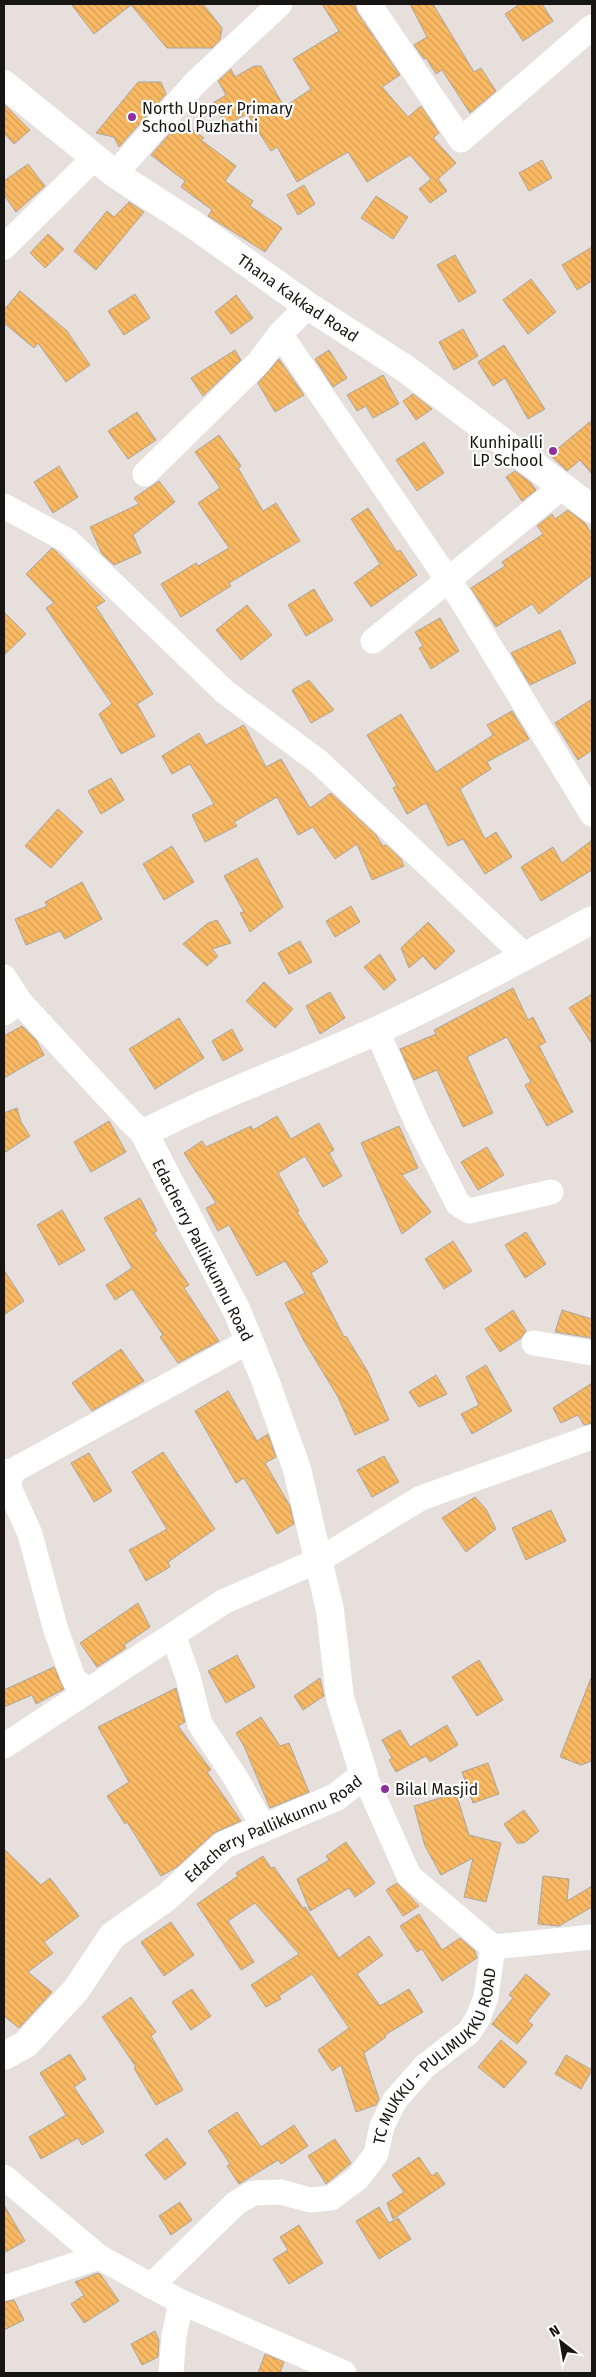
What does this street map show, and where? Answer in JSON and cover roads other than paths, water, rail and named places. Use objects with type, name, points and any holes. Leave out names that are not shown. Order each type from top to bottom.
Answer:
[{"type":"main road","name":"Thana Kakkad Road","points":[[4,84],[105,166],[191,223],[308,306],[406,369],[592,509]]},
{"type":"main road","points":[[144,1133],[189,1110],[376,1031],[592,920]]},
{"type":"main road","name":"Edacherry Pallikkunnu Road","points":[[4,2056],[26,2044],[76,1990],[112,1936],[166,1897],[224,1846],[336,1797],[364,1774],[340,1698],[330,1610],[298,1469],[249,1340],[197,1233],[144,1133]]},
{"type":"street","points":[[4,247],[105,166],[280,4]]},
{"type":"street","points":[[369,4],[461,140],[592,27]]},
{"type":"street","points":[[145,474],[259,362],[280,334],[308,306]]},
{"type":"street","points":[[280,334],[449,581],[592,814]]},
{"type":"street","points":[[373,641],[562,487]]},
{"type":"street","points":[[4,506],[68,541],[226,692],[319,762],[525,956]]},
{"type":"street","points":[[4,978],[12,1007],[144,1133]]},
{"type":"street","points":[[376,1031],[417,1123],[458,1204],[469,1211],[551,1192]]},
{"type":"street","points":[[88,1690],[74,1680],[55,1627],[30,1534],[8,1485],[8,1471],[249,1340]]},
{"type":"street","points":[[534,1343],[592,1353]]},
{"type":"street","points":[[4,1746],[223,1602],[318,1560],[421,1498],[592,1437]]},
{"type":"street","points":[[173,1635],[188,1677],[200,1724],[237,1780],[264,1828]]},
{"type":"street","points":[[364,1774],[409,1876],[493,1947],[592,1937]]},
{"type":"street","name":"TC MUKKU - PULIMUKKU ROAD","points":[[152,2286],[236,2203],[253,2193],[281,2192],[310,2200],[332,2198],[358,2178],[376,2154],[382,2126],[395,2100],[425,2066],[469,2032],[478,2018],[486,1997],[493,1947]]},
{"type":"street","points":[[4,2177],[99,2257],[181,2302],[344,2373]]},
{"type":"street","points":[[4,2288],[99,2257]]},
{"type":"street","points":[[171,2373],[174,2336],[181,2302]]},
{"type":"place","name":"North Upper Primary School Puzhathi","points":[[132,117]]},
{"type":"place","name":"Kunhipalli LP School","points":[[553,451]]},
{"type":"place","name":"Bilal Masjid","points":[[385,1789]]}]
